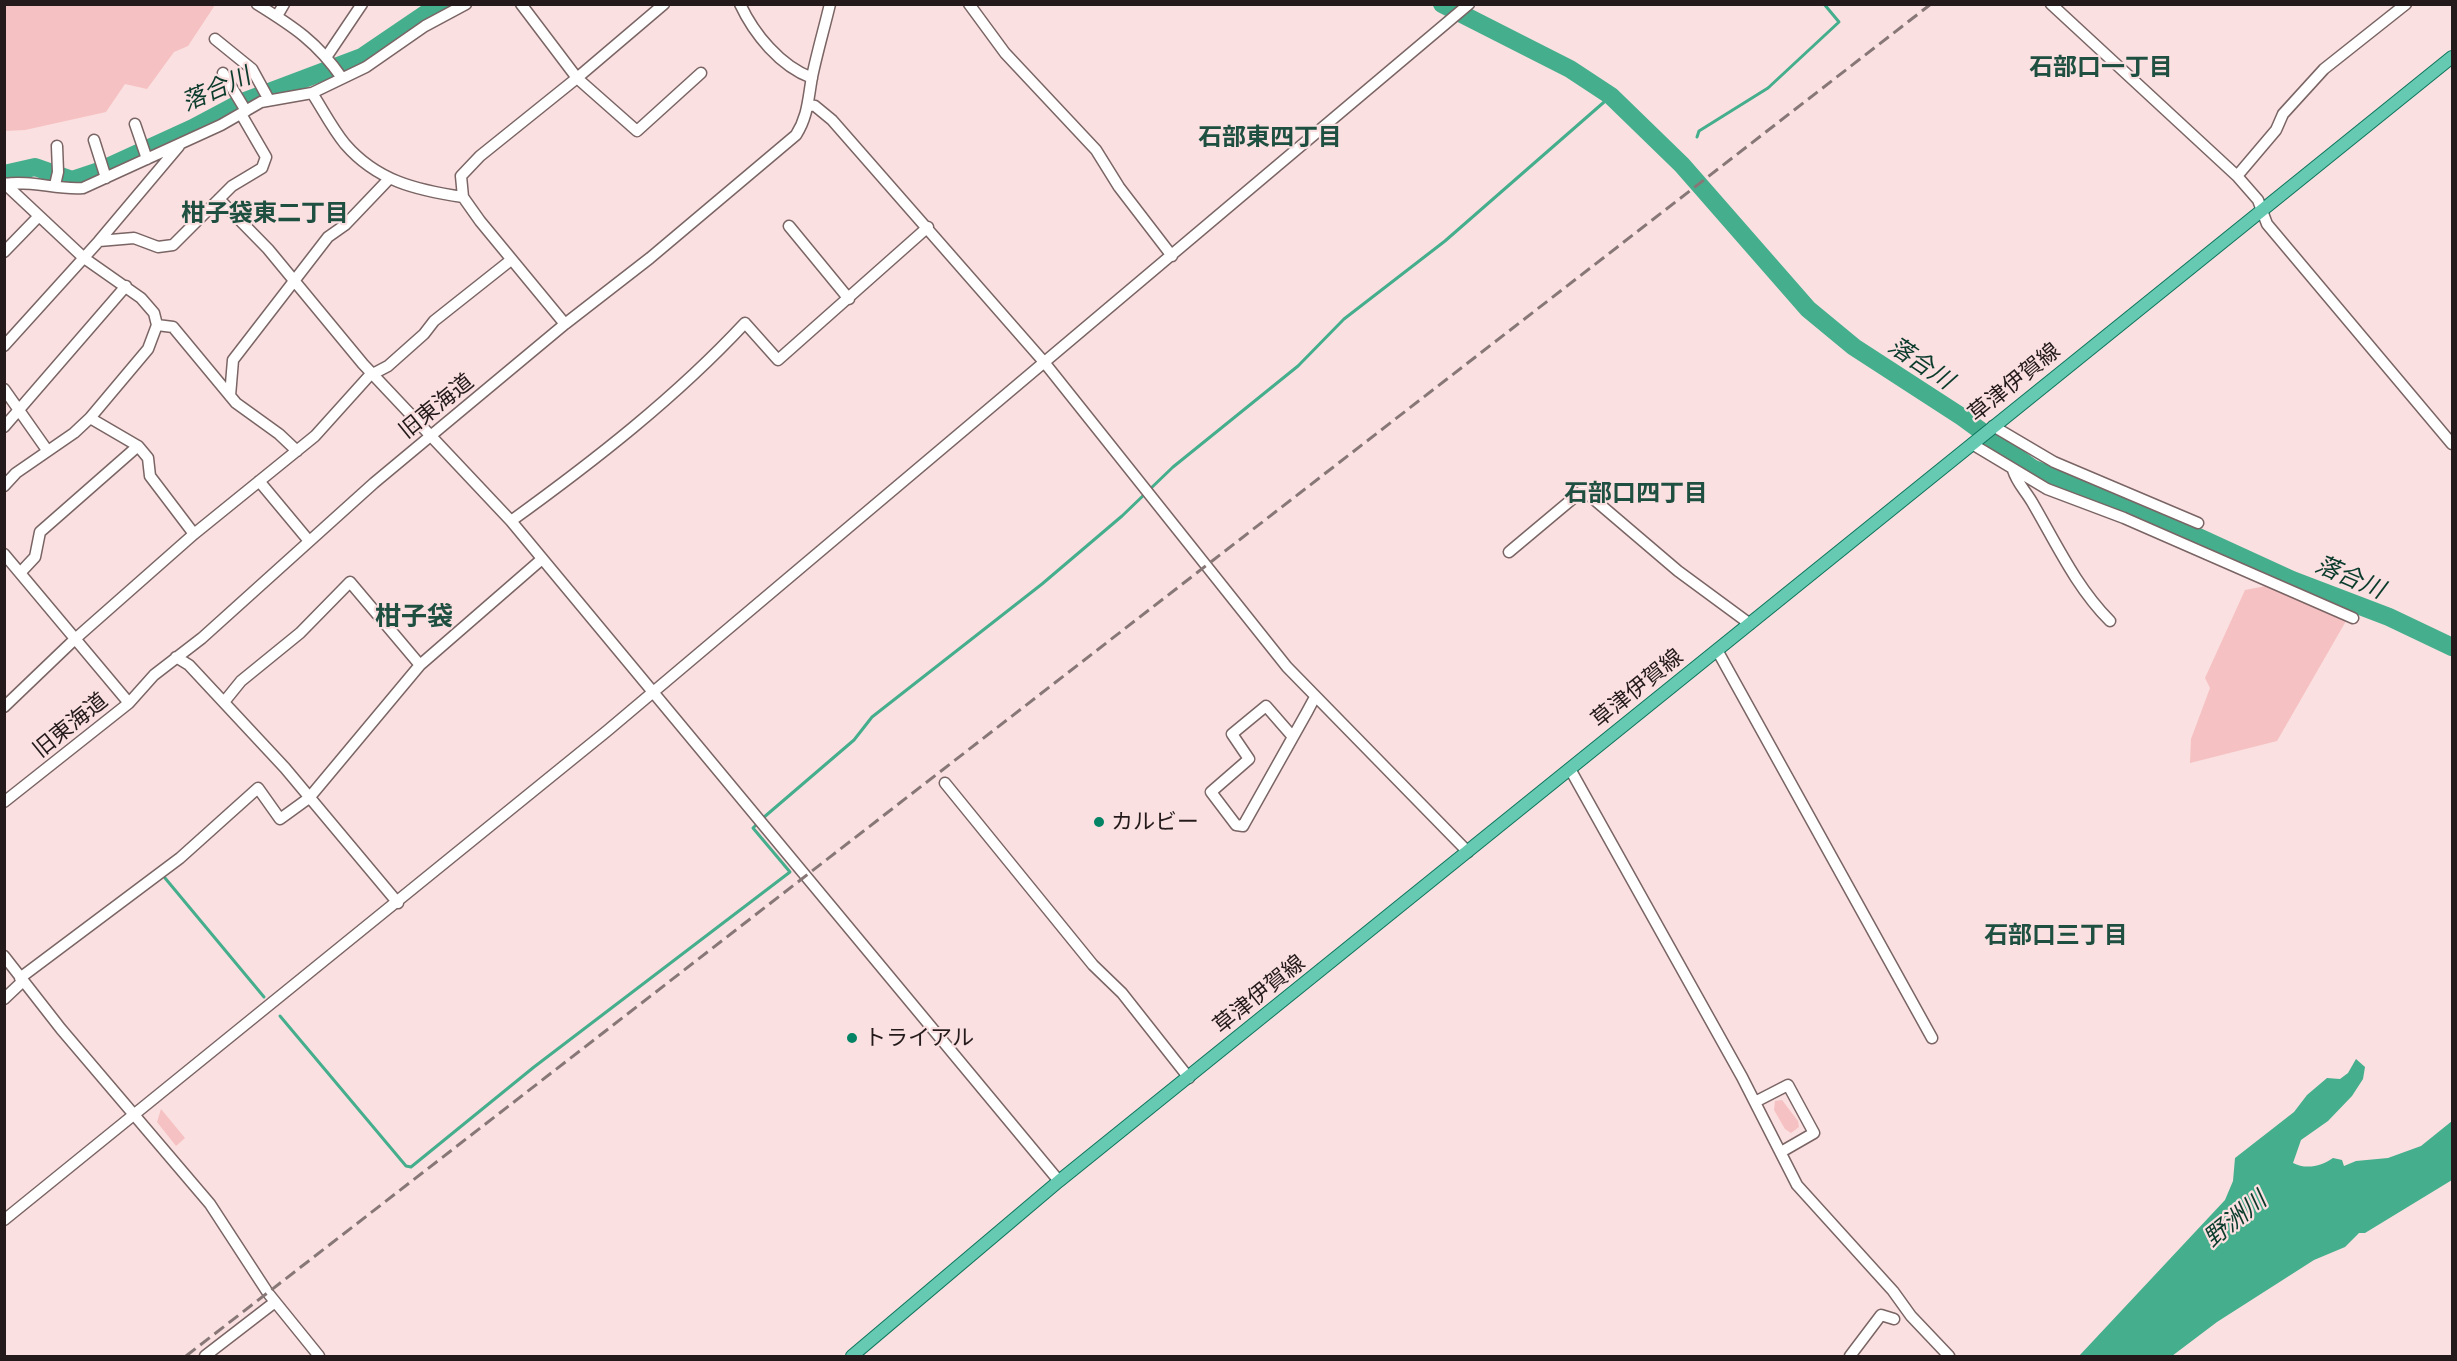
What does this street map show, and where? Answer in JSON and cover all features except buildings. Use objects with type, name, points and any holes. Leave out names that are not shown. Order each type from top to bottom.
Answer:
[{"type":"main road","name":"草津伊賀線","points":[[852,1356],[1059,1181],[2261,210],[2450,62]]},
{"type":"street","points":[[257,4],[303,33],[327,56],[342,78]]},
{"type":"street","points":[[277,16],[284,4]]},
{"type":"street","points":[[327,56],[362,4]]},
{"type":"street","points":[[5,184],[56,180],[66,189],[83,188],[104,173],[146,154],[183,141],[267,95],[312,93],[366,67],[425,26],[466,4]]},
{"type":"street","points":[[521,4],[577,78],[638,131],[701,74]]},
{"type":"street","points":[[565,324],[511,260],[463,197],[461,176],[480,156],[664,4]]},
{"type":"street","points":[[740,4],[751,27],[790,67],[812,78]]},
{"type":"street","name":"旧東海道","points":[[4,802],[129,703],[154,675],[431,434],[565,324],[650,258],[796,135],[804,123],[809,105],[812,78],[830,4]]},
{"type":"street","points":[[969,4],[1005,53],[1096,150],[1119,187],[1172,256]]},
{"type":"street","points":[[4,1220],[398,903],[654,692],[1469,4]]},
{"type":"street","points":[[2051,4],[2210,148],[2237,176],[2258,200],[2267,224],[2452,444]]},
{"type":"street","points":[[2237,176],[2276,130],[2283,114],[2324,69],[2406,4]]},
{"type":"street","points":[[215,39],[252,69],[267,95]]},
{"type":"street","points":[[99,241],[134,238],[158,246],[173,245],[232,186],[262,168],[266,157],[223,73]]},
{"type":"street","points":[[312,93],[344,142],[363,162],[388,180],[418,190],[463,197]]},
{"type":"street","points":[[809,105],[815,106],[832,120],[1044,362],[1287,667],[1468,852]]},
{"type":"street","points":[[135,124],[146,154]]},
{"type":"street","points":[[94,140],[104,173]]},
{"type":"street","points":[[4,346],[99,241],[183,141]]},
{"type":"street","points":[[56,180],[57,146]]},
{"type":"street","points":[[230,396],[233,360],[328,237],[345,225],[388,180]]},
{"type":"street","points":[[4,486],[16,473],[74,433],[90,418],[148,349],[157,325],[154,313],[126,286],[84,258],[5,184]]},
{"type":"street","points":[[219,199],[268,249],[373,374],[511,521],[1059,1181]]},
{"type":"street","points":[[4,252],[39,216]]},
{"type":"street","points":[[789,226],[849,298]]},
{"type":"street","points":[[511,521],[570,478],[677,390],[745,322],[778,360],[928,227]]},
{"type":"street","points":[[4,707],[75,639],[194,534],[297,451],[344,407],[373,374],[388,366],[424,334],[434,321],[511,260]]},
{"type":"street","points":[[4,426],[126,286]]},
{"type":"street","points":[[157,325],[173,327],[230,396],[297,451]]},
{"type":"street","points":[[4,389],[47,450]]},
{"type":"street","points":[[90,418],[138,446],[148,458],[150,476],[194,534]]},
{"type":"street","points":[[1992,427],[2054,462],[2198,523]]},
{"type":"street","points":[[1974,442],[2013,470],[2047,489],[2124,518],[2353,618]]},
{"type":"street","points":[[20,573],[35,557],[40,532],[138,446]]},
{"type":"street","points":[[2013,470],[2017,482],[2030,499],[2080,585],[2110,621]]},
{"type":"street","points":[[259,481],[309,542]]},
{"type":"street","points":[[1509,552],[1583,490],[1678,571],[1750,624]]},
{"type":"street","points":[[4,554],[129,703]]},
{"type":"street","points":[[4,999],[22,980],[180,858],[258,788],[280,819],[309,798],[420,664],[542,559]]},
{"type":"street","points":[[224,702],[242,681],[300,633],[350,582],[420,664]]},
{"type":"street","points":[[1717,650],[1932,1038]]},
{"type":"street","points":[[176,657],[189,665],[224,702],[398,903]]},
{"type":"street","points":[[1293,737],[1266,706],[1232,734],[1249,759],[1211,792],[1236,825],[1243,826],[1293,737],[1315,697]]},
{"type":"street","points":[[1570,769],[1755,1102],[1797,1185],[1949,1356]]},
{"type":"street","points":[[945,783],[1093,965],[1122,993],[1189,1078]]},
{"type":"street","points":[[4,956],[133,1115],[210,1204],[275,1302],[316,1353],[304,1356]]},
{"type":"street","points":[[1755,1102],[1788,1085],[1814,1133],[1783,1157]]},
{"type":"street","points":[[205,1356],[275,1302]]},
{"type":"street","points":[[1850,1356],[1881,1315],[1888,1315],[1894,1319]]},
{"type":"shaded area","points":[[5,4],[215,5],[188,46],[174,52],[147,89],[125,84],[106,112],[25,130],[5,131]]},
{"type":"shaded area","points":[[2266,586],[2346,621],[2277,741],[2190,763],[2191,739],[2210,688],[2205,678],[2245,590]]},
{"type":"shaded area","points":[[1782,1100],[1798,1121],[1799,1127],[1791,1133],[1785,1129],[1774,1110],[1775,1101]]},
{"type":"shaded area","points":[[161,1109],[185,1138],[176,1146],[157,1122]]},
{"type":"water","name":"野洲川","points":[[2356,1059],[2365,1067],[2363,1079],[2352,1096],[2328,1121],[2301,1140],[2293,1163],[2314,1166],[2333,1158],[2342,1160],[2344,1166],[2356,1161],[2388,1158],[2421,1146],[2452,1121],[2452,1180],[2365,1233],[2359,1233],[2345,1247],[2314,1260],[2217,1322],[2172,1356],[2079,1356],[2225,1200],[2233,1181],[2235,1158],[2294,1112],[2307,1095],[2327,1078],[2340,1079],[2348,1073]]},
{"type":"waterway","name":"落合川","points":[[4,174],[35,167],[72,180],[99,171],[193,128],[240,103],[362,57],[440,4]]},
{"type":"waterway","name":"落合川","points":[[1442,4],[1570,69],[1611,96],[1682,165],[1808,309],[1854,347],[1962,417],[2032,468],[2172,525],[2292,580],[2389,617],[2452,647]]},
{"type":"waterway","points":[[1697,137],[1699,131],[1768,88],[1839,22],[1824,4]]},
{"type":"waterway","points":[[763,818],[854,740],[872,717],[1042,584],[1122,516],[1173,467],[1298,366],[1344,319],[1445,241],[1611,96]]},
{"type":"waterway","points":[[280,1016],[406,1166],[411,1167],[534,1067],[790,872],[753,828],[758,823]]},
{"type":"waterway","points":[[165,878],[264,997]]},
{"type":"railway","points":[[186,1356],[1931,4]]},
{"type":"place","name":"カルビー","points":[[1099,822]]},
{"type":"place","name":"トライアル","points":[[852,1038]]},
{"type":"district","name":"石部口一丁目","points":[[2101,67]]},
{"type":"district","name":"石部東四丁目","points":[[1270,137]]},
{"type":"district","name":"柑子袋東二丁目","points":[[265,213]]},
{"type":"district","name":"石部口四丁目","points":[[1636,493]]},
{"type":"district","name":"柑子袋","points":[[414,616]]},
{"type":"district","name":"石部口三丁目","points":[[2056,935]]}]
